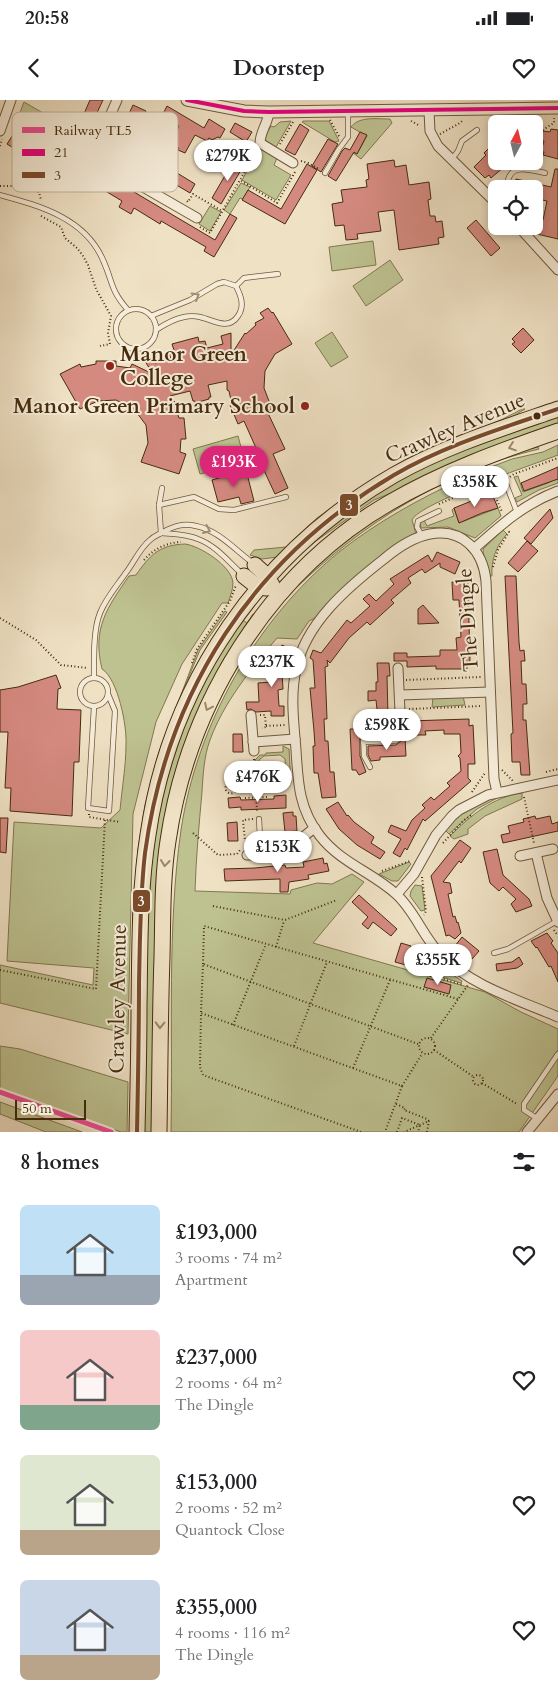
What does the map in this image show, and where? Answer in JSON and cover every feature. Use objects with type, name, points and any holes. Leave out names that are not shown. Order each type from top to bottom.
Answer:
[{"type":"main road","name":"Crawley Avenue","points":[[137,1128],[142,886],[148,834],[156,791],[167,752],[204,666],[219,641],[282,563],[318,528],[349,504],[397,474],[464,443],[558,409]]},
{"type":"main road","name":"Crawley Avenue","points":[[159,1132],[163,890],[168,839],[186,762],[214,692],[240,648],[270,606],[291,582],[328,547],[355,526],[390,503],[463,466],[558,431]]},
{"type":"main road","points":[[238,581],[266,584],[325,538],[372,507],[390,503]]},
{"type":"main road","points":[[255,565],[265,568],[282,563]]},
{"type":"main road","points":[[255,565],[273,594],[270,606]]},
{"type":"street","points":[[0,132],[11,100]]},
{"type":"street","points":[[112,112],[118,100]]},
{"type":"street","points":[[194,101],[244,111],[269,112],[348,112],[380,106],[429,111],[556,113]]},
{"type":"street","points":[[429,111],[430,132],[433,138],[451,160],[488,195]]},
{"type":"street","points":[[269,112],[268,121],[260,137],[261,144],[293,164]]},
{"type":"street","points":[[151,192],[197,218]]},
{"type":"street","points":[[526,235],[558,270]]},
{"type":"street","name":"The Dingle","points":[[474,548],[517,512],[539,499],[558,491]]},
{"type":"street","name":"The Dingle","points":[[497,792],[494,779],[484,564],[474,548],[463,540],[448,534],[422,536],[398,548],[362,577],[331,607],[304,646],[296,671],[293,697],[299,792],[308,816],[322,839],[336,853],[397,894],[414,915],[436,949],[459,970],[490,988],[558,1017]]},
{"type":"street","points":[[398,668],[401,734]]},
{"type":"street","name":"The Dingle","points":[[400,695],[490,692]]},
{"type":"street","points":[[251,715],[254,751],[295,739]]},
{"type":"street","points":[[397,894],[414,874],[436,835],[452,816],[478,798],[497,792],[558,780]]},
{"type":"street","points":[[247,855],[284,852],[315,828]]},
{"type":"street","points":[[520,856],[553,850]]},
{"type":"street","points":[[536,853],[547,898],[558,922]]},
{"type":"street","points":[[527,1132],[558,1094]]},
{"type":"lane","points":[[325,173],[348,137],[348,112]]},
{"type":"lane","points":[[451,160],[462,142],[477,130]]},
{"type":"lane","points":[[532,170],[545,173]]},
{"type":"lane","points":[[0,195],[40,207],[65,218],[90,239],[104,260],[115,294],[128,310]]},
{"type":"lane","points":[[236,286],[244,278],[278,274]]},
{"type":"lane","points":[[152,316],[190,300],[217,284],[224,282],[236,286],[242,297],[242,310],[236,319],[227,324],[213,323],[200,317],[184,317],[168,322],[156,330]]},
{"type":"lane","points":[[128,310],[143,310],[152,316],[155,323],[154,338],[142,348],[126,347],[116,334],[119,318],[128,310]]},
{"type":"lane","points":[[504,479],[517,512]]},
{"type":"lane","points":[[161,533],[159,505],[162,488]]},
{"type":"lane","points":[[159,505],[194,497],[219,509],[234,510],[286,496]]},
{"type":"lane","points":[[422,536],[417,527],[419,519],[438,511]]},
{"type":"lane","points":[[94,678],[94,650],[100,614],[109,596],[148,541],[171,527],[181,524],[195,526],[208,529],[255,565]]},
{"type":"lane","points":[[161,533],[186,535],[203,542],[220,553],[238,581]]},
{"type":"lane","points":[[94,707],[88,808],[110,811],[115,712],[105,683],[98,679],[94,678],[83,682],[79,693],[84,703],[94,707],[104,702],[108,694]]},
{"type":"lane","points":[[363,731],[364,756],[370,767]]},
{"type":"lane","points":[[364,742],[395,741],[399,739],[401,734]]},
{"type":"lane","points":[[258,819],[260,854]]},
{"type":"lane","points":[[494,953],[504,951],[558,922]]},
{"type":"lane","points":[[538,1119],[529,1114],[523,1107],[525,1101],[558,1054]]},
{"type":"path","points":[[275,152],[298,112]]},
{"type":"path","points":[[543,130],[554,123],[556,113]]},
{"type":"path","points":[[4,120],[12,123]]},
{"type":"path","points":[[433,138],[463,120]]},
{"type":"path","points":[[197,218],[194,224],[210,233],[261,144]]},
{"type":"path","points":[[240,180],[277,203],[302,160],[325,173]]},
{"type":"path","points":[[39,192],[42,203],[39,212],[41,216],[61,226],[65,238],[84,256],[96,290],[111,316],[108,333],[110,344],[100,346]]},
{"type":"path","points":[[180,197],[188,202],[193,194],[222,212]]},
{"type":"path","points":[[438,511],[436,505],[467,491],[513,476],[558,458]]},
{"type":"path","points":[[490,484],[509,532],[498,550],[493,570]]},
{"type":"path","points":[[144,560],[161,546],[184,542]]},
{"type":"path","points":[[0,618],[36,640],[61,665],[94,669]]},
{"type":"path","points":[[399,680],[483,677]]},
{"type":"path","points":[[400,709],[484,706]]},
{"type":"path","points":[[266,726],[295,725]]},
{"type":"path","points":[[254,751],[255,776],[256,781],[261,786]]},
{"type":"path","points":[[500,768],[521,788],[536,853]]},
{"type":"path","points":[[541,774],[558,769]]},
{"type":"path","points":[[245,776],[267,775]]},
{"type":"path","points":[[283,779],[286,782],[286,787],[283,790],[278,791],[275,785],[278,780],[283,779]]},
{"type":"path","points":[[250,787],[253,781],[256,781]]},
{"type":"path","points":[[229,782],[233,782],[237,787],[234,793],[226,791],[226,786],[229,782]]},
{"type":"path","points":[[261,786],[275,785]]},
{"type":"path","points":[[250,787],[256,792],[261,786]]},
{"type":"path","points":[[237,787],[250,787]]},
{"type":"path","points":[[246,798],[269,797]]},
{"type":"path","points":[[442,844],[478,810]]},
{"type":"path","points":[[0,970],[96,989],[105,820],[120,822]]},
{"type":"path","points":[[193,833],[218,855],[237,854],[240,850],[247,850],[247,855]]},
{"type":"path","points":[[419,878],[423,873],[426,911],[424,915],[426,921]]},
{"type":"path","points":[[213,906],[285,920],[337,900]]},
{"type":"path","points":[[276,947],[285,920]]},
{"type":"path","points":[[361,1132],[203,1075],[200,1067],[204,926],[458,998]]},
{"type":"path","points":[[233,1025],[266,944]]},
{"type":"path","points":[[429,951],[426,947],[419,970],[421,973],[467,986]]},
{"type":"path","points":[[294,1047],[327,962]]},
{"type":"path","points":[[203,964],[418,1044]]},
{"type":"path","points":[[353,1068],[390,980]]},
{"type":"path","points":[[431,1038],[469,983],[464,981]]},
{"type":"path","points":[[201,1013],[402,1086]]},
{"type":"path","points":[[418,1044],[424,1038],[431,1038]]},
{"type":"path","points":[[418,1044],[418,1049],[428,1055],[434,1050],[435,1045],[431,1038]]},
{"type":"path","points":[[434,1050],[474,1077],[481,1076],[482,1084]]},
{"type":"path","points":[[385,1132],[402,1086],[422,1053]]},
{"type":"path","points":[[474,1077],[473,1082],[476,1085],[482,1084],[523,1107]]},
{"type":"path","points":[[396,1104],[405,1108],[404,1110],[427,1118],[429,1121]]},
{"type":"path","points":[[397,1132],[402,1118],[420,1125]]},
{"type":"path","points":[[404,1132],[429,1121]]},
{"type":"path","points":[[427,1132],[429,1121]]},
{"type":"path","points":[[418,1132],[420,1125]]},
{"type":"green space","points":[[24,102],[41,112],[20,112]]},
{"type":"green space","points":[[369,119],[390,119],[392,123],[361,159],[353,153],[357,154],[367,136],[351,127],[354,123]]},
{"type":"green space","points":[[291,121],[276,147],[263,139],[271,126],[274,127],[280,122]]},
{"type":"green space","points":[[303,121],[329,121],[339,141],[335,142]]},
{"type":"green space","points":[[260,148],[277,158],[274,165],[291,175],[276,200],[242,180]]},
{"type":"green space","points":[[241,183],[250,187],[243,199],[240,198],[230,214],[224,210]]},
{"type":"green space","points":[[210,206],[221,212],[210,231],[199,224]]},
{"type":"green space","points":[[373,241],[376,265],[332,271],[329,247]]},
{"type":"green space","points":[[390,260],[403,280],[366,306],[353,286]]},
{"type":"green space","points":[[332,332],[348,357],[331,367],[315,343]]},
{"type":"green space","points":[[525,409],[504,422],[461,439],[278,557],[262,559],[250,555],[254,550],[286,547],[317,518],[379,475],[416,455],[503,419]]},
{"type":"green space","points":[[558,416],[558,425],[374,500],[298,556],[330,526],[392,484],[479,443]]},
{"type":"green space","points":[[238,436],[245,462],[200,474],[193,449]]},
{"type":"green space","points":[[558,445],[558,455],[455,494],[419,513],[412,520],[416,534],[319,616],[309,621],[297,639],[277,638],[267,650],[230,699],[208,746],[203,772],[195,891],[290,894],[291,890],[317,883],[332,884],[352,874],[364,882],[313,943],[485,992],[521,1012],[558,1029],[558,1076],[519,1132],[171,1132],[172,943],[181,830],[189,790],[201,751],[216,713],[235,677],[257,642],[282,609],[309,579],[353,541],[399,512],[462,478],[512,459],[543,452]]},
{"type":"green space","points":[[538,447],[539,449],[471,471],[408,502],[349,542],[295,589],[293,587],[331,551],[401,501],[514,452]]},
{"type":"green space","points":[[518,476],[523,492],[548,483],[558,477],[558,483],[539,490],[517,502],[515,498],[522,495],[514,477]]},
{"type":"green space","points":[[454,508],[459,523],[498,508],[501,516],[475,538],[448,527],[421,528],[420,523],[424,520],[427,526],[454,516],[452,510]]},
{"type":"green space","points":[[503,530],[507,534],[495,554],[492,564],[492,576],[490,576],[483,549]]},
{"type":"green space","points":[[185,544],[207,553],[221,564],[231,577],[233,586],[228,603],[222,603],[182,664],[156,722],[133,814],[128,1034],[0,1003],[0,965],[93,985],[94,968],[7,961],[14,822],[101,828],[120,810],[125,760],[125,726],[113,682],[102,669],[99,655],[100,630],[108,609],[129,576],[136,575],[156,552],[168,546]]},
{"type":"green space","points":[[225,611],[227,612],[200,650],[182,693],[161,756],[131,1051],[133,911],[138,849],[145,805],[158,755],[198,650]]},
{"type":"green space","points":[[253,614],[256,616],[173,788],[154,1132],[143,1132],[146,908],[159,803],[192,702],[240,618],[247,623]]},
{"type":"green space","points":[[463,696],[465,705],[432,707],[433,697]]},
{"type":"green space","points":[[283,746],[289,749],[291,783],[287,783],[284,779],[284,775],[286,775],[285,759],[280,755],[264,756],[259,760],[260,775],[256,775],[255,760],[260,755],[265,755],[266,753],[283,752]]},
{"type":"green space","points":[[522,793],[522,799],[485,816],[468,829],[468,834],[454,839],[450,836],[483,808],[501,798]]},
{"type":"green space","points":[[499,797],[477,809],[449,834],[445,830],[469,809]]},
{"type":"green space","points":[[409,862],[411,864],[398,881],[392,881],[379,874]]},
{"type":"green space","points":[[415,885],[422,886],[425,910],[421,911],[410,896]]},
{"type":"green space","points":[[432,956],[447,971],[462,981],[461,983],[432,974],[433,970],[428,968]]},
{"type":"green space","points":[[0,1046],[20,1049],[128,1082],[127,1132],[121,1132],[0,1089]]},
{"type":"green space","points":[[0,1102],[82,1132],[46,1132],[0,1114]]},
{"type":"building","points":[[90,100],[103,100],[97,112],[85,112]]},
{"type":"building","points":[[133,105],[146,111],[146,112],[130,112]]},
{"type":"building","points":[[167,106],[177,112],[164,112]]},
{"type":"building","points":[[178,113],[204,128],[209,119],[225,129],[220,138],[212,140],[209,138],[207,141],[195,135],[185,153],[178,150]]},
{"type":"building","points":[[235,123],[252,132],[246,142],[230,132]]},
{"type":"building","points":[[300,124],[309,130],[295,155],[285,150]]},
{"type":"building","points":[[551,129],[558,130],[558,159],[543,155],[543,131],[550,132]]},
{"type":"building","points":[[360,132],[367,135],[357,154],[354,152],[336,181],[328,176],[342,151],[345,148],[350,150]]},
{"type":"building","points":[[12,136],[12,147],[7,144]]},
{"type":"building","points":[[328,139],[338,144],[321,172],[312,166]]},
{"type":"building","points":[[488,149],[488,170],[500,170],[491,178],[489,175],[485,178],[474,167],[486,155],[484,153]]},
{"type":"building","points":[[234,160],[244,165],[221,204],[212,198]]},
{"type":"building","points":[[394,160],[395,167],[406,165],[409,185],[429,182],[431,199],[428,200],[430,216],[435,216],[436,222],[442,221],[444,237],[438,238],[439,244],[399,250],[394,210],[378,212],[381,231],[357,234],[358,239],[346,240],[344,225],[335,226],[332,204],[343,202],[341,190],[367,187],[366,180],[369,179],[367,164]]},
{"type":"building","points":[[307,164],[317,170],[285,224],[242,200],[248,190],[281,209]]},
{"type":"building","points":[[555,169],[558,169],[558,239],[541,235],[543,235],[543,220],[547,201],[543,200],[543,185],[551,187]]},
{"type":"building","points":[[178,174],[195,184],[190,193],[178,186]]},
{"type":"building","points":[[107,192],[134,192],[215,240],[230,214],[237,218],[214,257],[204,251],[206,247],[161,221],[160,224],[134,208],[131,214],[119,207],[122,201]]},
{"type":"building","points":[[476,220],[500,248],[491,256],[467,228]]},
{"type":"building","points":[[268,308],[273,312],[292,344],[275,354],[265,371],[264,388],[272,409],[267,411],[285,449],[273,454],[288,488],[275,494],[254,449],[256,448],[244,421],[238,424],[230,405],[232,405],[229,391],[227,390],[227,381],[208,385],[211,397],[195,403],[190,391],[170,396],[177,405],[175,406],[179,418],[184,418],[186,439],[181,439],[180,452],[186,454],[179,474],[141,462],[148,443],[146,425],[134,409],[116,400],[98,401],[80,409],[60,374],[80,364],[81,367],[96,364],[96,361],[116,361],[116,366],[130,368],[132,364],[153,374],[143,358],[153,355],[155,363],[171,359],[168,351],[174,350],[172,344],[198,337],[199,342],[205,341],[207,348],[223,344],[221,336],[231,333],[231,355],[245,333],[256,325],[255,323],[264,318],[260,313]]},
{"type":"building","points":[[523,328],[534,340],[521,353],[512,344],[515,342],[512,339]]},
{"type":"building","points":[[558,467],[558,479],[524,491],[521,483]]},
{"type":"building","points":[[246,470],[254,501],[241,504],[239,497],[218,502],[212,480]]},
{"type":"building","points":[[492,494],[498,508],[459,523],[454,508]]},
{"type":"building","points":[[550,509],[553,518],[531,544],[524,538]]},
{"type":"building","points":[[527,541],[538,551],[518,572],[508,563]]},
{"type":"building","points":[[437,552],[460,562],[455,574],[440,567],[440,563],[425,573],[422,569],[408,578],[411,583],[391,600],[394,603],[370,625],[367,622],[349,638],[330,663],[327,660],[328,666],[325,667],[327,719],[324,719],[325,741],[328,741],[330,772],[334,772],[336,797],[322,798],[318,773],[314,773],[313,746],[315,746],[310,688],[315,688],[313,660],[310,658],[313,650],[321,653],[347,620],[351,623],[370,606],[363,599],[369,594],[376,601],[394,584],[390,579],[428,555],[432,562]]},
{"type":"building","points":[[505,576],[516,576],[519,642],[520,651],[524,650],[525,661],[521,661],[522,684],[526,684],[527,704],[523,704],[523,720],[526,720],[530,775],[521,775],[520,762],[512,762],[511,734],[513,733]]},
{"type":"building","points":[[452,582],[468,582],[470,662],[467,662],[467,669],[436,669],[436,666],[407,667],[407,661],[394,661],[394,653],[407,653],[407,657],[440,656],[440,650],[457,650],[456,638],[461,637],[459,600],[453,600]]},
{"type":"building","points":[[423,605],[439,623],[418,624],[418,609]]},
{"type":"building","points":[[282,645],[288,648],[286,652],[288,673],[282,674],[283,689],[278,690],[279,706],[284,706],[284,716],[271,716],[271,711],[256,712],[251,709],[247,710],[246,702],[259,702],[258,683],[271,682],[271,667],[276,667],[275,659]]},
{"type":"building","points":[[377,663],[389,663],[390,676],[387,676],[388,716],[391,716],[394,737],[367,738],[366,728],[379,728],[376,700],[368,701],[368,691],[376,691],[376,682],[378,682]]},
{"type":"building","points":[[56,675],[61,688],[58,689],[57,709],[81,710],[79,762],[74,762],[72,816],[10,811],[11,788],[5,788],[8,732],[0,732],[0,690],[18,687]]},
{"type":"building","points":[[469,719],[469,726],[473,725],[475,764],[468,764],[468,778],[471,781],[425,821],[423,819],[407,850],[405,848],[400,857],[393,853],[401,839],[388,832],[391,825],[406,831],[412,820],[425,808],[422,805],[431,797],[434,800],[450,786],[447,783],[461,771],[460,758],[458,756],[461,753],[460,734],[444,734],[444,730],[425,731],[426,735],[410,735],[410,737],[406,737],[409,721]]},
{"type":"building","points":[[350,729],[360,729],[360,756],[366,772],[359,775],[356,770],[352,770]]},
{"type":"building","points":[[233,734],[242,734],[243,752],[233,752]]},
{"type":"building","points":[[405,738],[406,756],[380,757],[380,760],[371,761],[368,755],[368,746],[396,745]]},
{"type":"building","points":[[272,763],[272,766],[284,765],[284,775],[272,776],[272,773],[239,775],[239,766]]},
{"type":"building","points":[[286,795],[286,808],[241,810],[241,807],[229,808],[228,798],[240,797],[241,800],[274,799],[274,796]]},
{"type":"building","points":[[338,802],[347,816],[374,837],[371,843],[385,852],[380,859],[357,845],[339,829],[326,809]]},
{"type":"building","points":[[293,812],[293,816],[296,816],[297,831],[285,832],[283,813]]},
{"type":"building","points":[[535,816],[536,819],[550,816],[552,824],[558,822],[558,831],[503,843],[501,835],[510,833],[508,826],[524,822],[523,819]]},
{"type":"building","points":[[0,818],[8,818],[6,853],[0,852]]},
{"type":"building","points":[[237,822],[238,841],[228,841],[227,823]]},
{"type":"building","points":[[460,840],[471,848],[461,863],[459,861],[443,882],[450,883],[452,893],[448,894],[453,917],[455,916],[458,922],[461,933],[455,939],[449,935],[446,936],[431,876]]},
{"type":"building","points":[[497,849],[503,875],[529,899],[532,906],[516,912],[511,904],[516,899],[503,887],[499,891],[490,883],[483,852]]},
{"type":"building","points":[[323,858],[324,864],[327,863],[329,871],[308,875],[309,879],[289,882],[288,892],[280,892],[280,879],[225,881],[224,869],[285,865],[286,868],[304,867],[303,862]]},
{"type":"building","points":[[359,895],[397,929],[391,936],[373,922],[368,929],[362,924],[368,917],[352,902]]},
{"type":"building","points":[[547,933],[558,953],[558,982],[551,966],[549,967],[537,947],[531,941]]},
{"type":"building","points":[[462,937],[479,951],[472,959],[455,946]]},
{"type":"building","points":[[401,943],[411,946],[406,965],[395,962]]},
{"type":"building","points":[[519,957],[523,964],[517,968],[497,971],[496,964],[512,962]]},
{"type":"building","points":[[427,978],[451,985],[449,994],[424,987]]},
{"type":"rail line","name":"TL5","points":[[0,1092],[111,1132]]},
{"type":"transit line","name":"21","points":[[187,100],[244,111],[269,112],[558,108]]},
{"type":"transit line","name":"3","points":[[137,1132],[140,934],[145,853],[156,794],[173,737],[196,684],[225,634],[259,588],[299,546],[344,508],[413,464],[474,438],[558,409]]},
{"type":"place","name":"Manor Green College","points":[[110,366]]},
{"type":"place","name":"Manor Green Primary School","points":[[305,406]]}]
